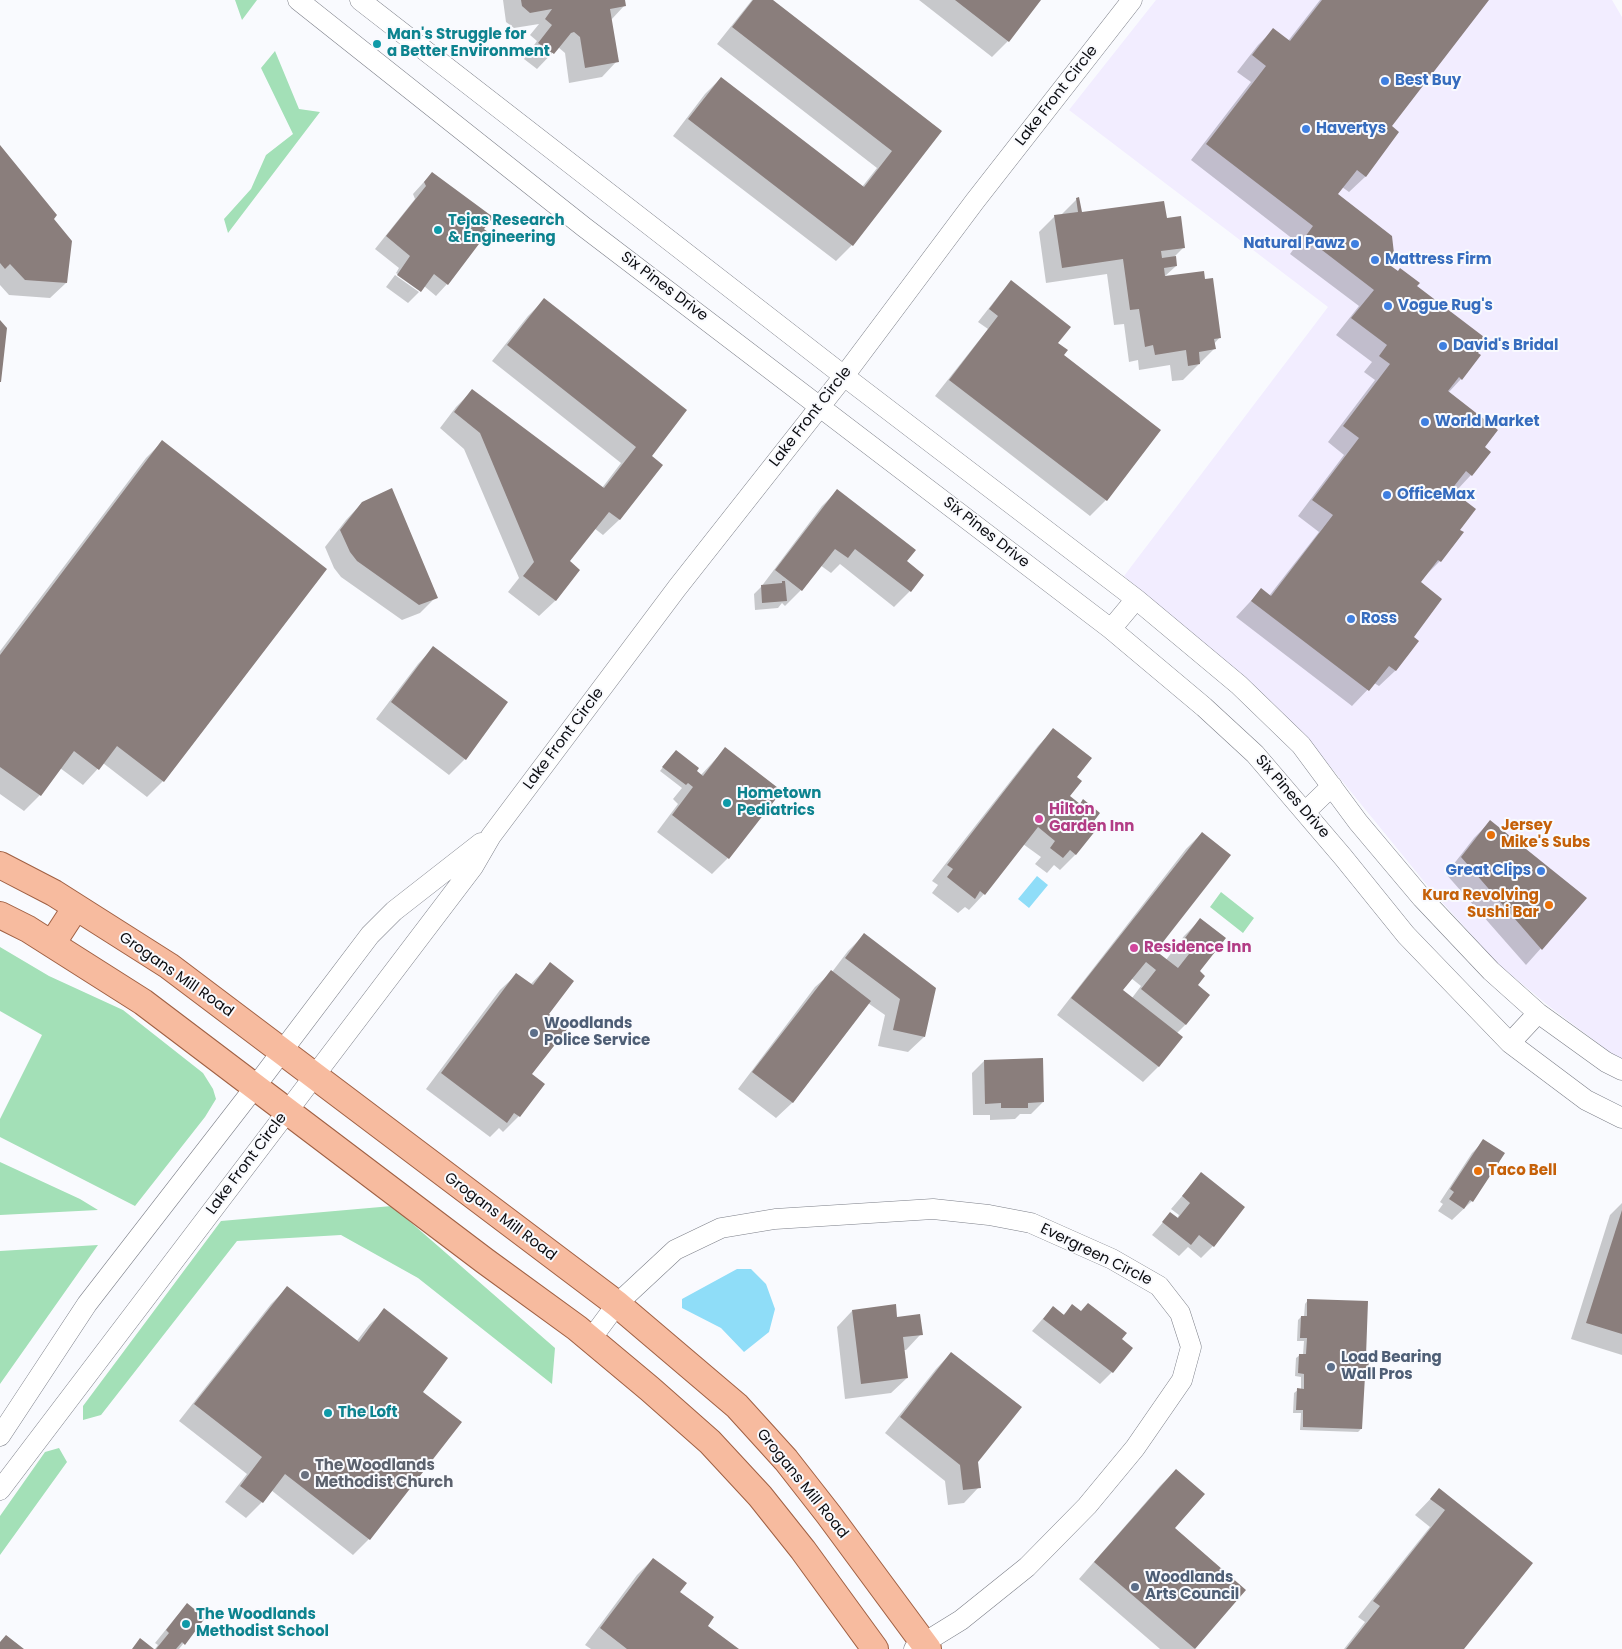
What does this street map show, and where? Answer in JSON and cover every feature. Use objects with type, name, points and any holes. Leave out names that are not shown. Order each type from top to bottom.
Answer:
[{"type":"main road","name":"Grogans Mill Road","points":[[0,865],[54,893],[169,966],[617,1304],[736,1406],[780,1454],[829,1515],[922,1647]]},
{"type":"main road","points":[[52,944],[76,907]]},
{"type":"main road","points":[[0,914],[52,944],[143,1002],[591,1339],[710,1442],[760,1496],[803,1550],[875,1649]]},
{"type":"street","name":"Six Pines Drive","points":[[298,0],[584,227],[820,405],[1111,629],[1204,707],[1255,754],[1406,935],[1510,1043],[1586,1100],[1622,1118]]},
{"type":"street","points":[[360,0],[844,376],[1136,599],[1252,699],[1301,745],[1358,822],[1422,898],[1491,972],[1538,1013],[1606,1062],[1622,1070]]},
{"type":"street","name":"Lake Front Circle","points":[[0,1490],[472,867],[491,836],[677,588],[844,376],[975,201],[1132,0]]},
{"type":"street","points":[[1111,629],[1136,599]]},
{"type":"street","points":[[1304,812],[1332,786]]},
{"type":"street","name":"Lake Front Circle","points":[[0,1436],[87,1304],[380,923],[491,836]]},
{"type":"street","points":[[1510,1043],[1538,1013]]},
{"type":"street","name":"Evergreen Circle","points":[[591,1339],[617,1304],[675,1250],[722,1228],[776,1219],[933,1208],[989,1215],[1031,1223],[1112,1259],[1159,1286],[1180,1313],[1190,1347],[1182,1380],[1134,1448],[1080,1513],[1027,1567],[961,1620],[922,1647]]},
{"type":"shaded area","points":[[1156,0],[1612,0],[1622,17],[1622,1059],[1611,1053],[1550,1007],[1498,964],[1431,890],[1307,738],[1243,677],[1124,576],[1328,307],[1069,110]]},
{"type":"green space","points":[[235,0],[257,0],[242,20]]},
{"type":"green space","points":[[275,51],[299,109],[320,112],[228,233],[224,219],[251,189],[266,155],[293,134],[261,68]]},
{"type":"green space","points":[[1221,892],[1254,918],[1243,933],[1210,907]]},
{"type":"green space","points":[[0,947],[49,976],[123,1010],[203,1073],[213,1089],[216,1099],[205,1117],[135,1206],[0,1137],[0,1119],[42,1035],[0,1011]]},
{"type":"green space","points":[[0,1162],[80,1199],[98,1210],[0,1215]]},
{"type":"green space","points":[[392,1206],[555,1348],[552,1384],[418,1278],[341,1235],[237,1241],[101,1415],[83,1420],[83,1406],[221,1221]]},
{"type":"green space","points":[[98,1245],[0,1384],[0,1251]]},
{"type":"green space","points":[[59,1448],[67,1462],[0,1555],[0,1516],[45,1452]]},
{"type":"water","points":[[1037,876],[1048,885],[1029,908],[1018,899]]},
{"type":"water","points":[[737,1269],[751,1269],[766,1284],[775,1309],[769,1332],[744,1352],[721,1328],[682,1308],[682,1299]]},
{"type":"building","points":[[521,0],[625,0],[626,6],[610,9],[619,62],[585,68],[580,37],[574,32],[571,33],[554,54],[538,43],[552,25],[545,19],[552,9],[530,13],[522,6]]},
{"type":"building","points":[[753,0],[773,0],[942,131],[853,246],[688,119],[721,77],[864,187],[892,151],[732,27]]},
{"type":"building","points":[[955,0],[1041,0],[1009,42]]},
{"type":"building","points":[[1322,0],[1489,0],[1392,126],[1399,132],[1366,177],[1357,170],[1338,194],[1392,236],[1395,262],[1391,266],[1398,271],[1400,268],[1420,283],[1417,286],[1488,340],[1478,353],[1481,355],[1462,380],[1459,377],[1448,391],[1498,430],[1485,447],[1491,452],[1472,476],[1466,471],[1451,490],[1476,509],[1460,530],[1464,532],[1441,562],[1438,560],[1421,582],[1442,599],[1414,637],[1419,641],[1396,671],[1389,666],[1369,691],[1251,601],[1261,588],[1271,596],[1333,515],[1312,500],[1359,438],[1343,426],[1390,364],[1379,356],[1387,345],[1351,318],[1374,290],[1305,237],[1313,226],[1206,144],[1266,66],[1252,55],[1273,28],[1290,41]]},
{"type":"building","points":[[0,145],[57,215],[54,219],[72,241],[67,283],[25,280],[10,264],[5,269],[0,263]]},
{"type":"building","name":"Tejas Research & Engineering","points":[[432,172],[493,217],[484,229],[488,232],[448,285],[434,274],[421,292],[397,275],[410,256],[386,236],[426,186],[424,182]]},
{"type":"building","points":[[1079,197],[1082,212],[1164,201],[1167,218],[1181,216],[1185,248],[1161,251],[1162,258],[1176,256],[1177,266],[1164,268],[1165,276],[1204,271],[1205,279],[1213,278],[1221,338],[1214,339],[1216,349],[1199,352],[1200,364],[1188,366],[1186,350],[1155,355],[1153,345],[1145,347],[1139,309],[1130,310],[1123,259],[1062,268],[1054,215],[1078,212],[1076,198]]},
{"type":"building","points":[[1011,280],[1071,327],[1058,343],[1068,350],[1064,355],[1161,430],[1107,501],[949,380],[998,316],[989,309]]},
{"type":"building","points":[[544,298],[687,410],[652,456],[663,465],[620,520],[609,512],[570,561],[580,570],[556,601],[523,576],[534,562],[480,433],[454,412],[472,389],[604,488],[636,447],[507,345]]},
{"type":"building","points":[[0,320],[7,328],[1,382],[0,382]]},
{"type":"building","points":[[162,440],[327,569],[164,782],[117,746],[99,770],[74,751],[41,796],[0,767],[0,655]]},
{"type":"building","points":[[392,488],[438,598],[419,605],[357,561],[350,552],[340,530],[362,502]]},
{"type":"building","points":[[837,489],[916,550],[907,561],[924,575],[911,592],[855,549],[848,558],[835,549],[802,591],[775,570]]},
{"type":"building","points":[[782,581],[785,581],[787,601],[762,603],[761,585],[782,583]]},
{"type":"building","points":[[433,646],[508,702],[466,760],[391,702]]},
{"type":"building","name":"Hilton Garden Inn","points":[[1053,728],[1092,758],[1077,777],[1082,781],[1070,796],[1080,804],[1083,799],[1100,813],[1091,825],[1096,830],[1076,855],[1070,850],[1063,858],[1050,848],[1055,841],[1038,827],[985,895],[980,891],[975,899],[947,877],[953,869],[947,865]]},
{"type":"building","name":"Hometown Pediatrics","points":[[725,747],[782,791],[729,859],[672,815],[693,787],[688,783],[686,785],[662,767],[676,750],[699,768],[697,771],[703,776]]},
{"type":"building","points":[[1490,820],[1587,898],[1542,950],[1461,857]]},
{"type":"building","name":"Residence Inn","points":[[1202,832],[1231,855],[1156,951],[1178,968],[1189,954],[1179,946],[1200,918],[1226,938],[1200,971],[1205,976],[1198,985],[1210,995],[1186,1025],[1141,989],[1156,970],[1146,962],[1123,990],[1183,1037],[1159,1067],[1071,998]]},
{"type":"building","points":[[864,933],[936,988],[925,1037],[893,1030],[900,999],[845,958]]},
{"type":"building","points":[[550,962],[574,981],[549,1014],[568,1028],[532,1074],[545,1084],[520,1117],[514,1113],[507,1123],[441,1073],[516,973],[533,985]]},
{"type":"building","points":[[831,970],[871,1001],[793,1103],[752,1072]]},
{"type":"building","points":[[1043,1058],[1044,1102],[1028,1103],[1028,1108],[1001,1108],[1001,1103],[985,1104],[984,1060]]},
{"type":"building","name":"Taco Bell","points":[[1483,1139],[1505,1153],[1473,1202],[1470,1200],[1464,1209],[1449,1199],[1454,1192],[1450,1189]]},
{"type":"building","points":[[1201,1172],[1245,1207],[1214,1247],[1199,1235],[1191,1245],[1162,1222],[1170,1212],[1178,1218],[1190,1203],[1182,1196]]},
{"type":"building","points":[[1622,1210],[1622,1334],[1586,1323]]},
{"type":"building","name":"The Loft","points":[[287,1286],[359,1342],[384,1308],[448,1358],[423,1392],[462,1422],[370,1540],[285,1474],[263,1503],[240,1486],[262,1457],[194,1404]]},
{"type":"building","points":[[1307,1299],[1368,1301],[1366,1356],[1369,1357],[1368,1376],[1365,1376],[1362,1429],[1303,1427],[1303,1410],[1296,1410],[1297,1388],[1304,1389],[1304,1374],[1298,1373],[1299,1354],[1306,1354],[1307,1338],[1300,1338],[1301,1316],[1307,1316]]},
{"type":"building","points":[[1088,1303],[1127,1333],[1122,1339],[1133,1348],[1113,1373],[1043,1319],[1053,1306],[1064,1315],[1072,1304],[1081,1311]]},
{"type":"building","points":[[896,1304],[897,1317],[920,1314],[923,1335],[903,1337],[908,1378],[861,1384],[852,1310]]},
{"type":"building","points":[[951,1352],[1022,1407],[978,1462],[981,1488],[963,1490],[960,1465],[900,1417]]},
{"type":"building","points":[[1176,1469],[1205,1494],[1175,1528],[1246,1590],[1195,1649],[1094,1562]]},
{"type":"building","points":[[1439,1488],[1533,1563],[1464,1649],[1346,1649],[1380,1606],[1373,1601],[1445,1510],[1430,1499]]},
{"type":"building","points":[[653,1558],[687,1583],[680,1592],[714,1617],[708,1626],[739,1649],[627,1649],[600,1628]]},
{"type":"building","name":"The Woodlands Methodist School","points":[[187,1603],[205,1618],[185,1645],[182,1642],[176,1649],[156,1649],[169,1633],[166,1630]]},
{"type":"building","points":[[6,1635],[24,1649],[0,1649],[0,1642]]},
{"type":"building","name":"The Woodlands Methodist School","points":[[140,1638],[154,1649],[132,1649]]},
{"type":"place","name":"Man's Struggle for a Better Environment","points":[[377,44]]},
{"type":"place","name":"Best Buy","points":[[1385,81]]},
{"type":"place","name":"Havertys","points":[[1306,129]]},
{"type":"place","name":"Tejas Research & Engineering","points":[[438,230]]},
{"type":"place","name":"Natural Pawz","points":[[1355,244]]},
{"type":"place","name":"Mattress Firm","points":[[1375,260]]},
{"type":"place","name":"Vogue Rug's","points":[[1388,306]]},
{"type":"place","name":"David's Bridal","points":[[1443,346]]},
{"type":"place","name":"World Market","points":[[1425,422]]},
{"type":"place","name":"OfficeMax","points":[[1387,495]]},
{"type":"place","name":"Ross","points":[[1351,619]]},
{"type":"place","name":"Hometown Pediatrics","points":[[727,803]]},
{"type":"place","name":"Hilton Garden Inn","points":[[1039,819]]},
{"type":"place","name":"Jersey Mike's Subs","points":[[1491,835]]},
{"type":"place","name":"Great Clips","points":[[1541,871]]},
{"type":"place","name":"Kura Revolving Sushi Bar","points":[[1549,905]]},
{"type":"place","name":"Residence Inn","points":[[1134,948]]},
{"type":"place","name":"Woodlands Police Service","points":[[534,1033]]},
{"type":"place","name":"Taco Bell","points":[[1478,1171]]},
{"type":"place","name":"Load Bearing Wall Pros","points":[[1331,1367]]},
{"type":"place","name":"The Loft","points":[[328,1413]]},
{"type":"place","name":"The Woodlands Methodist Church","points":[[305,1475]]},
{"type":"place","name":"Woodlands Arts Council","points":[[1135,1587]]},
{"type":"place","name":"The Woodlands Methodist School","points":[[186,1624]]}]
